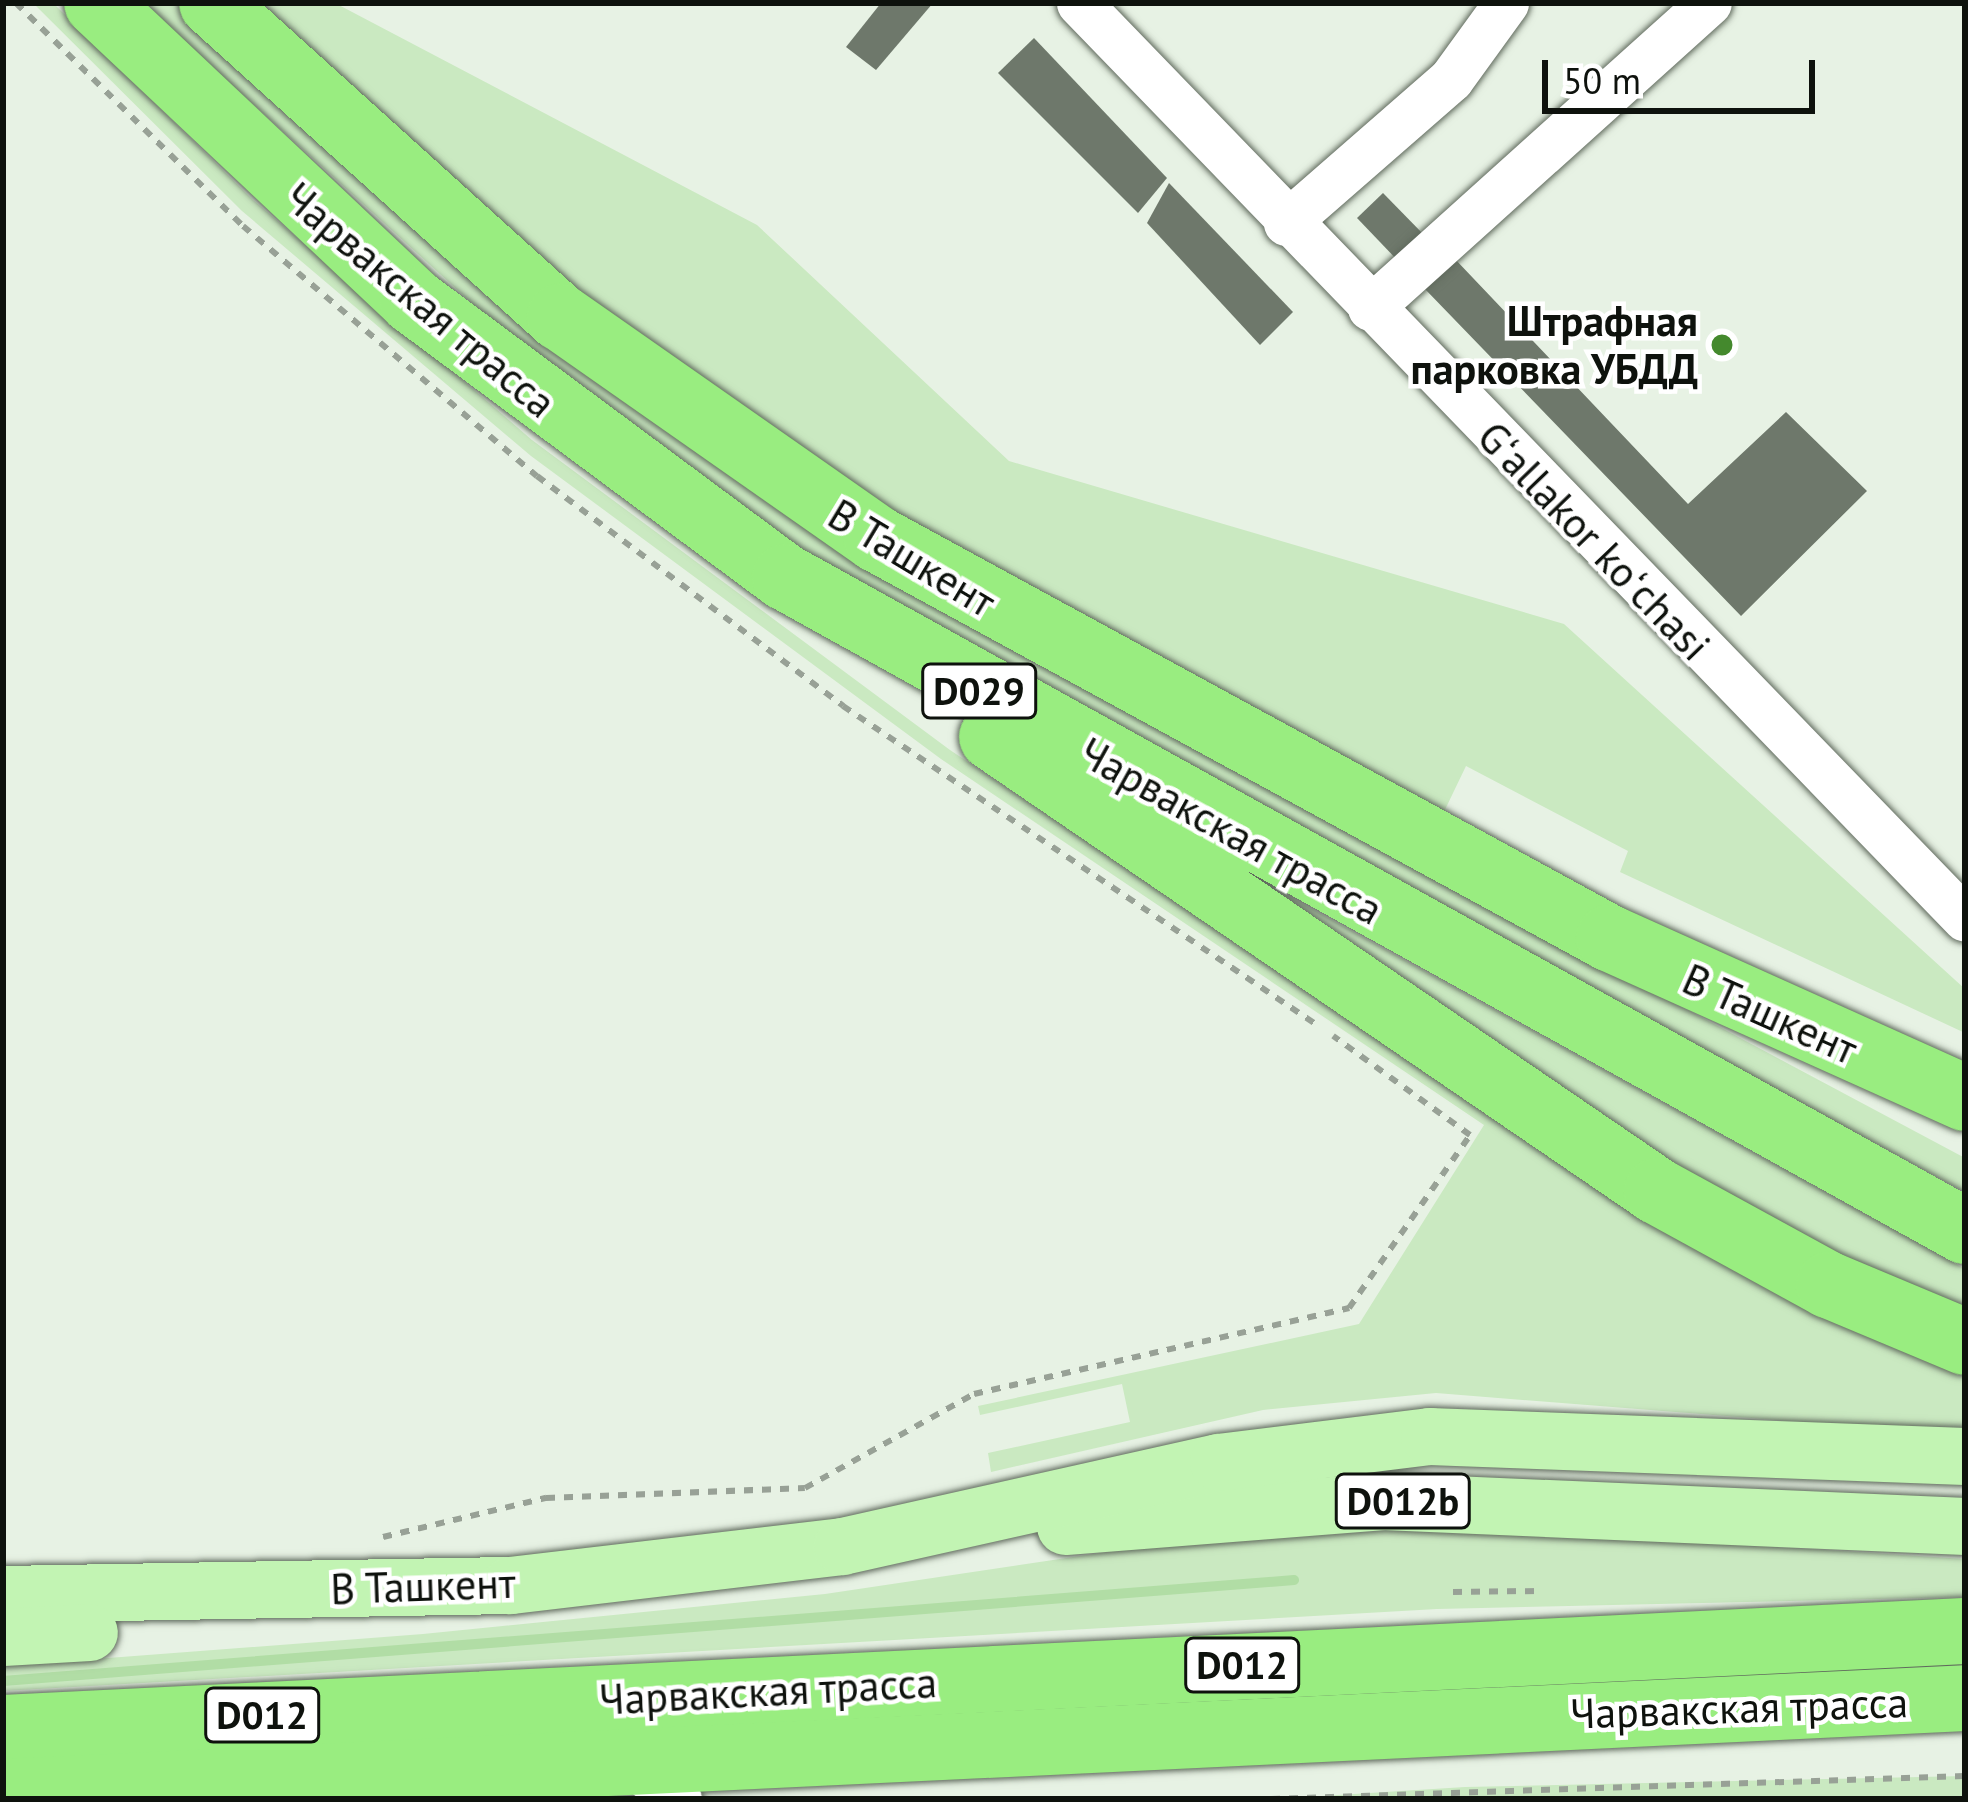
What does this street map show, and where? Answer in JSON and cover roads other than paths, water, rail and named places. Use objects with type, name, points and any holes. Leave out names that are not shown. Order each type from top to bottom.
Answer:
[{"type":"highway","name":"Чарвакская трасса","points":[[97,3],[413,301],[785,577],[1965,1231]]},
{"type":"highway","name":"В Ташкент","points":[[212,3],[484,255],[797,488],[1044,637],[1742,1005],[1965,1098]]},
{"type":"highway","points":[[785,577],[1095,816],[1591,1149],[1742,1241],[1965,1342]]},
{"type":"highway","points":[[1742,1005],[1965,1137]]},
{"type":"highway","name":"Чарвакская трасса","points":[[3,1728],[1965,1630]]},
{"type":"highway","name":"Чарвакская трасса","points":[[3,1792],[1965,1698]]},
{"type":"main road","name":"В Ташкент","points":[[842,1546],[1218,1462],[1429,1436],[1965,1456]]},
{"type":"main road","name":"В Ташкент","points":[[3,1594],[510,1585],[842,1546],[1383,1501],[1965,1526]]},
{"type":"main road","points":[[3,1637],[256,1622],[510,1585]]},
{"type":"main road","points":[[1884,1702],[1965,1708]]},
{"type":"street","name":"Gʻallakor koʻchasi","points":[[1079,3],[1286,224],[1965,919]]},
{"type":"street","points":[[1286,224],[1451,79],[1506,3]]},
{"type":"street","points":[[1370,308],[1709,3]]},
{"type":"street","points":[[622,1759],[679,1799]]},
{"type":"waterway","points":[[3,1681],[1294,1580]]},
{"type":"place","name":"Штрафная парковка УБДД","points":[[1722,345]]}]
